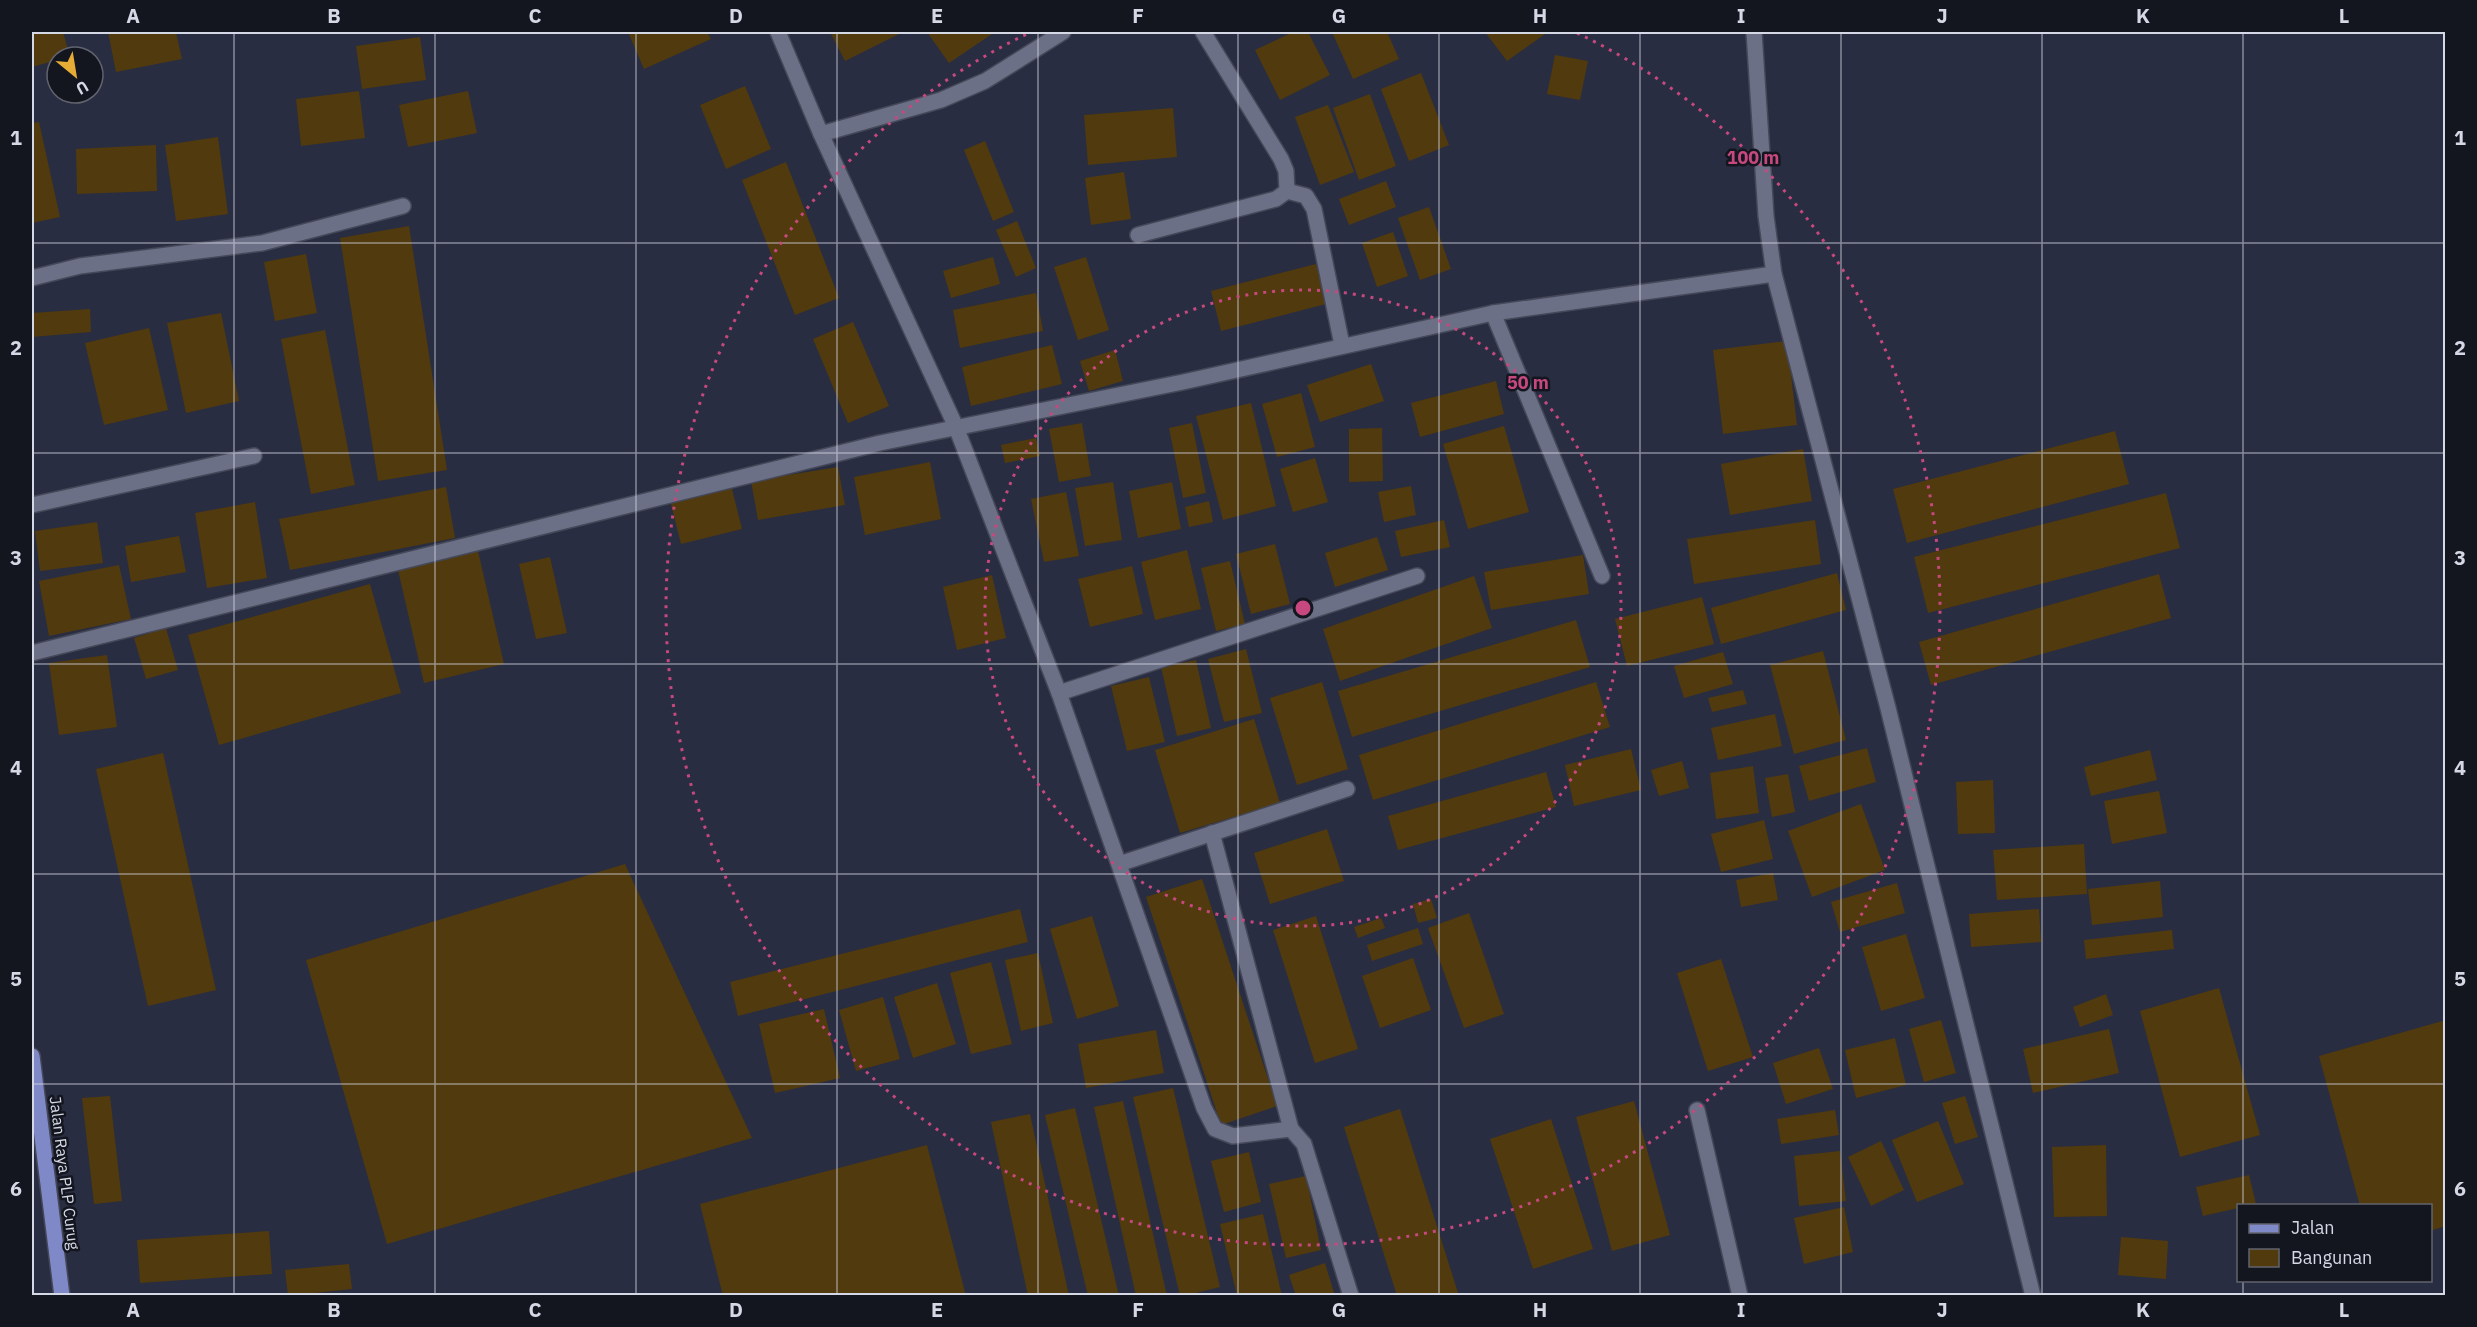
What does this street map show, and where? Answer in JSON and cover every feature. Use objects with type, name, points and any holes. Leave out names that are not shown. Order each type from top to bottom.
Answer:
[{"type":"main road","name":"Jalan Raya PLP Curug","points":[[32,1056],[62,1296]]},
{"type":"street","points":[[778,32],[821,134],[956,427],[1059,693],[1204,1108],[1215,1129],[1233,1136],[1291,1129]]},
{"type":"street","points":[[821,134],[950,96],[985,81],[1064,32]]},
{"type":"street","points":[[1203,32],[1281,159],[1286,171],[1287,191]]},
{"type":"street","points":[[1754,32],[1766,216],[1774,274],[1885,697],[2033,1296]]},
{"type":"street","points":[[1138,235],[1276,198],[1287,191],[1306,196],[1314,209],[1342,345]]},
{"type":"street","points":[[32,278],[81,266],[262,243],[403,206]]},
{"type":"street","points":[[32,653],[880,443],[1183,382],[1493,313],[1774,274]]},
{"type":"street","points":[[1493,313],[1602,576]]},
{"type":"street","points":[[32,505],[254,456]]},
{"type":"street","points":[[1059,693],[1417,576]]},
{"type":"street","points":[[1119,864],[1347,789]]},
{"type":"street","points":[[1212,833],[1291,1129],[1304,1144],[1312,1165],[1351,1296]]},
{"type":"street","points":[[1697,1110],[1740,1296]]},
{"type":"building","points":[[32,32],[63,32],[67,45],[45,45],[45,63],[32,67]]},
{"type":"building","points":[[108,32],[176,32],[182,59],[116,72]]},
{"type":"building","points":[[628,32],[707,32],[711,39],[644,69]]},
{"type":"building","points":[[830,32],[903,32],[845,61]]},
{"type":"building","points":[[927,32],[995,32],[949,63]]},
{"type":"building","points":[[1293,32],[1308,32],[1330,75],[1280,100],[1255,50]]},
{"type":"building","points":[[1332,32],[1387,32],[1399,59],[1353,79]]},
{"type":"building","points":[[1485,32],[1548,32],[1507,61]]},
{"type":"building","points":[[420,37],[426,80],[362,89],[356,46]]},
{"type":"building","points":[[1555,55],[1588,61],[1580,100],[1547,94]]},
{"type":"building","points":[[1421,73],[1449,145],[1409,161],[1381,89]]},
{"type":"building","points":[[745,86],[771,149],[726,169],[700,105]]},
{"type":"building","points":[[359,91],[365,138],[301,146],[296,99]]},
{"type":"building","points":[[468,91],[477,133],[408,147],[399,105]]},
{"type":"building","points":[[1370,94],[1396,166],[1359,180],[1333,108]]},
{"type":"building","points":[[1328,105],[1354,172],[1320,185],[1295,117]]},
{"type":"building","points":[[1173,108],[1177,157],[1088,165],[1084,115]]},
{"type":"building","points":[[39,122],[60,217],[32,223],[32,123]]},
{"type":"building","points":[[218,137],[228,214],[176,221],[165,145]]},
{"type":"building","points":[[985,141],[1014,212],[993,221],[964,150]]},
{"type":"building","points":[[156,145],[157,191],[77,194],[76,149]]},
{"type":"building","points":[[786,162],[839,298],[795,315],[742,180]]},
{"type":"building","points":[[1124,172],[1131,219],[1091,225],[1085,178]]},
{"type":"building","points":[[1386,181],[1396,207],[1349,225],[1339,199]]},
{"type":"building","points":[[1429,207],[1451,269],[1420,280],[1398,218]]},
{"type":"building","points":[[1017,221],[1036,268],[1016,277],[996,230]]},
{"type":"building","points":[[409,226],[447,470],[378,481],[340,238]]},
{"type":"building","points":[[1393,232],[1408,276],[1377,287],[1362,243]]},
{"type":"building","points":[[306,254],[317,313],[275,321],[264,262]]},
{"type":"building","points":[[993,257],[1000,284],[951,298],[943,271]]},
{"type":"building","points":[[1086,257],[1109,330],[1078,340],[1054,267]]},
{"type":"building","points":[[1316,264],[1326,304],[1221,331],[1211,291]]},
{"type":"building","points":[[1036,293],[1043,331],[960,348],[953,310]]},
{"type":"building","points":[[90,309],[91,332],[32,337],[32,313]]},
{"type":"building","points":[[221,313],[239,401],[186,413],[167,323]]},
{"type":"building","points":[[853,322],[889,406],[848,423],[813,339]]},
{"type":"building","points":[[149,328],[168,410],[104,425],[85,343]]},
{"type":"building","points":[[325,330],[355,485],[311,494],[281,339]]},
{"type":"building","points":[[1787,341],[1797,425],[1723,434],[1713,350]]},
{"type":"building","points":[[1052,345],[1062,384],[971,406],[962,367]]},
{"type":"building","points":[[1115,350],[1123,381],[1089,391],[1080,361]]},
{"type":"building","points":[[1371,364],[1384,401],[1320,422],[1307,385]]},
{"type":"building","points":[[1496,381],[1504,414],[1420,437],[1411,403]]},
{"type":"building","points":[[1301,393],[1315,447],[1277,457],[1262,404]]},
{"type":"building","points":[[1251,403],[1276,506],[1223,520],[1196,416]]},
{"type":"building","points":[[1082,423],[1091,476],[1059,482],[1049,429]]},
{"type":"building","points":[[1192,423],[1206,493],[1183,498],[1169,428]]},
{"type":"building","points":[[1504,426],[1529,512],[1468,529],[1443,444]]},
{"type":"building","points":[[1382,428],[1383,481],[1349,482],[1349,429]]},
{"type":"building","points":[[2115,431],[2129,484],[1907,543],[1893,489]]},
{"type":"building","points":[[1036,438],[1040,456],[1005,463],[1001,445]]},
{"type":"building","points":[[1803,449],[1812,501],[1730,515],[1721,464]]},
{"type":"building","points":[[1315,458],[1328,502],[1293,512],[1280,469]]},
{"type":"building","points":[[930,462],[941,519],[865,535],[854,477]]},
{"type":"building","points":[[838,467],[845,505],[758,520],[751,481]]},
{"type":"building","points":[[1113,482],[1122,540],[1085,546],[1075,488]]},
{"type":"building","points":[[1172,482],[1181,529],[1138,538],[1129,491]]},
{"type":"building","points":[[731,485],[742,529],[681,544],[670,500]]},
{"type":"building","points":[[1411,486],[1416,515],[1384,522],[1378,492]]},
{"type":"building","points":[[446,487],[455,538],[290,570],[279,519]]},
{"type":"building","points":[[1066,492],[1079,556],[1044,562],[1031,499]]},
{"type":"building","points":[[2166,493],[2180,548],[1928,613],[1914,557]]},
{"type":"building","points":[[1209,501],[1213,522],[1189,527],[1185,507]]},
{"type":"building","points":[[255,502],[267,578],[207,588],[195,513]]},
{"type":"building","points":[[1444,520],[1450,547],[1401,557],[1395,531]]},
{"type":"building","points":[[1815,520],[1821,564],[1694,584],[1687,539]]},
{"type":"building","points":[[97,522],[103,563],[40,571],[35,531]]},
{"type":"building","points":[[179,536],[186,572],[131,582],[125,546]]},
{"type":"building","points":[[1377,537],[1388,570],[1335,587],[1325,553]]},
{"type":"building","points":[[1275,544],[1290,604],[1251,614],[1236,554]]},
{"type":"building","points":[[1187,550],[1201,609],[1155,620],[1141,562]]},
{"type":"building","points":[[478,551],[504,664],[424,683],[398,570]]},
{"type":"building","points":[[1583,555],[1589,594],[1491,610],[1484,572]]},
{"type":"building","points":[[550,557],[567,633],[536,639],[519,564]]},
{"type":"building","points":[[1230,561],[1245,624],[1216,631],[1201,568]]},
{"type":"building","points":[[119,565],[131,619],[49,636],[39,581]]},
{"type":"building","points":[[1132,566],[1143,614],[1090,627],[1078,579]]},
{"type":"building","points":[[1837,573],[1846,610],[1721,644],[1711,608]]},
{"type":"building","points":[[2159,574],[2171,618],[1931,685],[1919,642]]},
{"type":"building","points":[[992,575],[1006,638],[957,650],[943,587]]},
{"type":"building","points":[[1474,576],[1492,628],[1340,681],[1323,629]]},
{"type":"building","points":[[370,584],[401,693],[219,745],[188,635]]},
{"type":"building","points":[[1702,597],[1714,644],[1627,666],[1615,619]]},
{"type":"building","points":[[1576,620],[1590,667],[1352,737],[1338,691]]},
{"type":"building","points":[[166,628],[178,670],[146,679],[134,638]]},
{"type":"building","points":[[1246,649],[1262,713],[1224,722],[1208,659]]},
{"type":"building","points":[[1823,651],[1846,740],[1794,754],[1770,665]]},
{"type":"building","points":[[1723,652],[1733,684],[1684,698],[1674,666]]},
{"type":"building","points":[[107,655],[117,727],[59,735],[49,663]]},
{"type":"building","points":[[1196,660],[1211,728],[1177,736],[1161,667]]},
{"type":"building","points":[[1149,677],[1165,742],[1127,751],[1111,686]]},
{"type":"building","points":[[1322,682],[1348,769],[1297,785],[1270,698]]},
{"type":"building","points":[[1596,682],[1610,727],[1373,800],[1359,755]]},
{"type":"building","points":[[1743,690],[1747,704],[1712,712],[1708,698]]},
{"type":"building","points":[[1775,714],[1782,746],[1718,760],[1711,728]]},
{"type":"building","points":[[1254,719],[1280,803],[1180,833],[1155,750]]},
{"type":"building","points":[[1867,748],[1876,782],[1809,801],[1799,766]]},
{"type":"building","points":[[1631,749],[1641,790],[1574,806],[1565,765]]},
{"type":"building","points":[[2150,750],[2157,780],[2091,796],[2084,767]]},
{"type":"building","points":[[163,753],[216,990],[148,1006],[96,769]]},
{"type":"building","points":[[1682,761],[1689,788],[1659,796],[1651,770]]},
{"type":"building","points":[[1753,766],[1759,813],[1716,819],[1710,773]]},
{"type":"building","points":[[1546,772],[1556,807],[1398,850],[1388,816]]},
{"type":"building","points":[[1788,774],[1795,812],[1772,817],[1765,778]]},
{"type":"building","points":[[1993,780],[1995,833],[1958,834],[1956,782]]},
{"type":"building","points":[[2159,791],[2167,833],[2112,844],[2104,801]]},
{"type":"building","points":[[1861,804],[1885,870],[1812,897],[1788,831]]},
{"type":"building","points":[[1764,820],[1773,859],[1721,872],[1711,834]]},
{"type":"building","points":[[1327,829],[1344,881],[1270,904],[1254,853]]},
{"type":"building","points":[[2084,844],[2087,894],[1997,900],[1993,850]]},
{"type":"building","points":[[625,864],[752,1138],[387,1244],[306,960]]},
{"type":"building","points":[[1773,873],[1778,900],[1741,907],[1736,880]]},
{"type":"building","points":[[1202,879],[1277,1106],[1221,1125],[1146,897]]},
{"type":"building","points":[[2160,881],[2163,917],[2092,925],[2088,889]]},
{"type":"building","points":[[1897,883],[1905,913],[1840,932],[1831,902]]},
{"type":"building","points":[[1431,899],[1437,918],[1418,923],[1413,904]]},
{"type":"building","points":[[1020,909],[1028,942],[738,1016],[730,982]]},
{"type":"building","points":[[2039,909],[2041,942],[1971,947],[1969,914]]},
{"type":"building","points":[[1469,913],[1504,1014],[1464,1028],[1428,928]]},
{"type":"building","points":[[1092,916],[1119,1006],[1077,1019],[1050,929]]},
{"type":"building","points":[[1316,916],[1358,1049],[1315,1063],[1273,930]]},
{"type":"building","points":[[1381,918],[1385,928],[1358,938],[1354,927]]},
{"type":"building","points":[[1418,928],[1423,944],[1372,961],[1367,945]]},
{"type":"building","points":[[2172,930],[2174,949],[2086,959],[2084,940]]},
{"type":"building","points":[[1906,934],[1925,998],[1881,1011],[1862,947]]},
{"type":"building","points":[[1038,953],[1053,1023],[1021,1031],[1005,960]]},
{"type":"building","points":[[1413,958],[1431,1010],[1380,1028],[1362,976]]},
{"type":"building","points":[[1721,959],[1753,1057],[1708,1071],[1677,973]]},
{"type":"building","points":[[991,962],[1012,1044],[971,1054],[950,973]]},
{"type":"building","points":[[937,983],[956,1044],[913,1058],[894,997]]},
{"type":"building","points":[[2219,988],[2260,1135],[2180,1157],[2140,1011]]},
{"type":"building","points":[[2106,994],[2113,1015],[2080,1027],[2073,1007]]},
{"type":"building","points":[[883,997],[900,1059],[856,1071],[839,1010]]},
{"type":"building","points":[[824,1009],[840,1078],[775,1093],[759,1024]]},
{"type":"building","points":[[1941,1020],[1956,1073],[1924,1082],[1909,1029]]},
{"type":"building","points":[[2446,1020],[2446,1226],[2432,1230],[2432,1204],[2359,1204],[2319,1056]]},
{"type":"building","points":[[2109,1029],[2119,1073],[2033,1093],[2023,1049]]},
{"type":"building","points":[[1156,1030],[1164,1073],[1086,1088],[1078,1044]]},
{"type":"building","points":[[1895,1038],[1906,1085],[1856,1098],[1845,1050]]},
{"type":"building","points":[[1819,1048],[1833,1089],[1786,1104],[1773,1063]]},
{"type":"building","points":[[1173,1088],[1220,1287],[1183,1296],[1180,1296],[1133,1097]]},
{"type":"building","points":[[110,1096],[122,1201],[94,1204],[82,1098]]},
{"type":"building","points":[[1965,1096],[1978,1137],[1955,1144],[1942,1103]]},
{"type":"building","points":[[1123,1101],[1167,1296],[1136,1296],[1094,1107]]},
{"type":"building","points":[[1634,1101],[1670,1235],[1612,1251],[1576,1117]]},
{"type":"building","points":[[1075,1108],[1119,1296],[1088,1296],[1045,1115]]},
{"type":"building","points":[[1400,1109],[1459,1296],[1397,1296],[1344,1127]]},
{"type":"building","points":[[1835,1110],[1839,1135],[1781,1144],[1777,1119]]},
{"type":"building","points":[[1030,1114],[1069,1296],[1028,1296],[991,1122]]},
{"type":"building","points":[[1551,1119],[1593,1249],[1533,1269],[1490,1139]]},
{"type":"building","points":[[1938,1121],[1964,1184],[1917,1202],[1892,1140]]},
{"type":"building","points":[[1881,1141],[1904,1190],[1871,1206],[1848,1157]]},
{"type":"building","points":[[927,1145],[966,1296],[723,1296],[700,1204]]},
{"type":"building","points":[[2106,1145],[2107,1216],[2054,1217],[2052,1147]]},
{"type":"building","points":[[1840,1151],[1846,1201],[1799,1206],[1794,1156]]},
{"type":"building","points":[[1249,1152],[1261,1202],[1224,1212],[1211,1161]]},
{"type":"building","points":[[2249,1175],[2256,1204],[2237,1204],[2237,1208],[2203,1216],[2196,1187]]},
{"type":"building","points":[[1306,1176],[1321,1250],[1286,1258],[1269,1184]]},
{"type":"building","points":[[1844,1207],[1853,1252],[1804,1264],[1794,1218]]},
{"type":"building","points":[[1263,1214],[1282,1296],[1237,1296],[1220,1224]]},
{"type":"building","points":[[269,1231],[272,1274],[140,1283],[137,1240]]},
{"type":"building","points":[[2121,1237],[2168,1241],[2166,1279],[2118,1275]]},
{"type":"building","points":[[1325,1263],[1335,1296],[1296,1296],[1289,1275]]},
{"type":"building","points":[[349,1264],[352,1289],[288,1296],[285,1270]]}]
